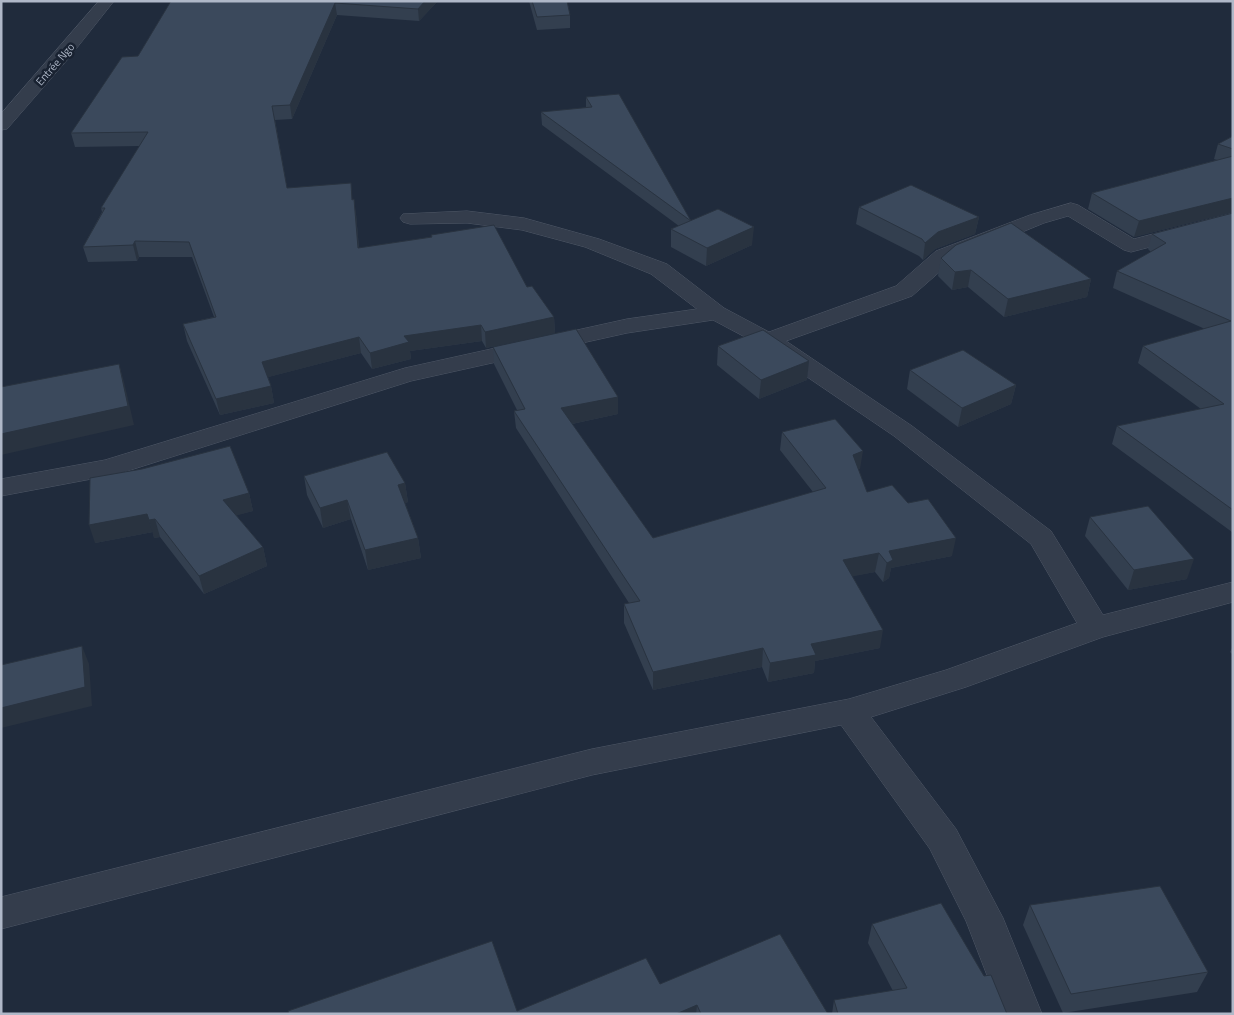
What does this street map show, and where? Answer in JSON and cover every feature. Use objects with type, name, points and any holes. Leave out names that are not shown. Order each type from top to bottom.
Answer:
[{"type":"street","name":"Entrée Ngo","points":[[1,125],[62,56],[107,1]]},
{"type":"street","points":[[768,340],[904,291],[944,256],[1037,219],[1071,210],[1131,246],[1233,219]]},
{"type":"street","points":[[410,218],[467,217],[524,224],[592,243],[658,269],[716,313],[768,340],[903,431],[1041,538],[1095,628]]},
{"type":"street","points":[[1,488],[109,468],[405,375],[627,326],[716,313]]},
{"type":"street","points":[[1,913],[592,762],[848,711],[955,679],[1095,628],[1233,592]]},
{"type":"street","points":[[848,711],[943,839],[984,918],[1022,1014]]},
{"type":"building","points":[[171,1],[425,1],[418,9],[335,3],[290,105],[272,106],[287,188],[351,183],[358,248],[494,225],[527,287],[532,286],[554,317],[485,332],[481,325],[404,336],[409,342],[370,353],[359,337],[262,362],[271,386],[216,399],[183,324],[216,317],[189,242],[135,241],[133,245],[83,247],[105,208],[101,208],[148,132],[71,133],[122,57],[138,56]]},
{"type":"building","points":[[532,1],[567,1],[570,15],[537,17]]},
{"type":"building","points":[[619,94],[691,221],[541,112],[592,107],[586,97]]},
{"type":"building","points":[[1233,136],[1233,149],[1218,144]]},
{"type":"building","points":[[1233,156],[1233,198],[1139,221],[1092,193]]},
{"type":"building","points":[[911,185],[979,217],[938,232],[925,243],[922,239],[859,207]]},
{"type":"building","points":[[718,209],[754,227],[707,248],[671,229]]},
{"type":"building","points":[[1233,213],[1233,510],[1117,426],[1224,404],[1143,346],[1231,321],[1117,271],[1166,243],[1152,234]]},
{"type":"building","points":[[1011,223],[1091,279],[1008,299],[971,270],[955,272],[941,258],[956,245]]},
{"type":"building","points":[[576,329],[618,397],[561,408],[653,538],[826,488],[782,432],[835,419],[863,451],[853,455],[867,492],[892,485],[908,503],[928,499],[956,538],[889,551],[893,560],[887,563],[879,553],[843,560],[883,630],[811,644],[816,655],[770,663],[763,648],[653,672],[624,604],[640,601],[514,411],[525,409],[493,347]]},
{"type":"building","points":[[763,330],[809,361],[761,380],[718,346]]},
{"type":"building","points":[[963,350],[1016,385],[962,408],[910,370]]},
{"type":"building","points":[[119,364],[128,406],[1,434],[1,387]]},
{"type":"building","points":[[230,446],[249,493],[223,500],[263,547],[199,576],[155,519],[149,520],[147,514],[89,525],[90,478],[142,469]]},
{"type":"building","points":[[387,452],[405,483],[398,485],[418,538],[365,550],[347,500],[320,508],[304,476]]},
{"type":"building","points":[[1148,506],[1194,559],[1134,570],[1090,517]]},
{"type":"building","points":[[82,646],[85,687],[1,708],[1,665]]},
{"type":"building","points":[[1160,886],[1208,972],[1071,994],[1030,905]]},
{"type":"building","points":[[941,903],[984,976],[991,975],[1007,1014],[838,1014],[834,1000],[907,988],[872,924]]},
{"type":"building","points":[[780,934],[828,1014],[701,1014],[697,1005],[676,1014],[289,1014],[288,1011],[492,941],[517,1011],[646,958],[660,984]]}]
